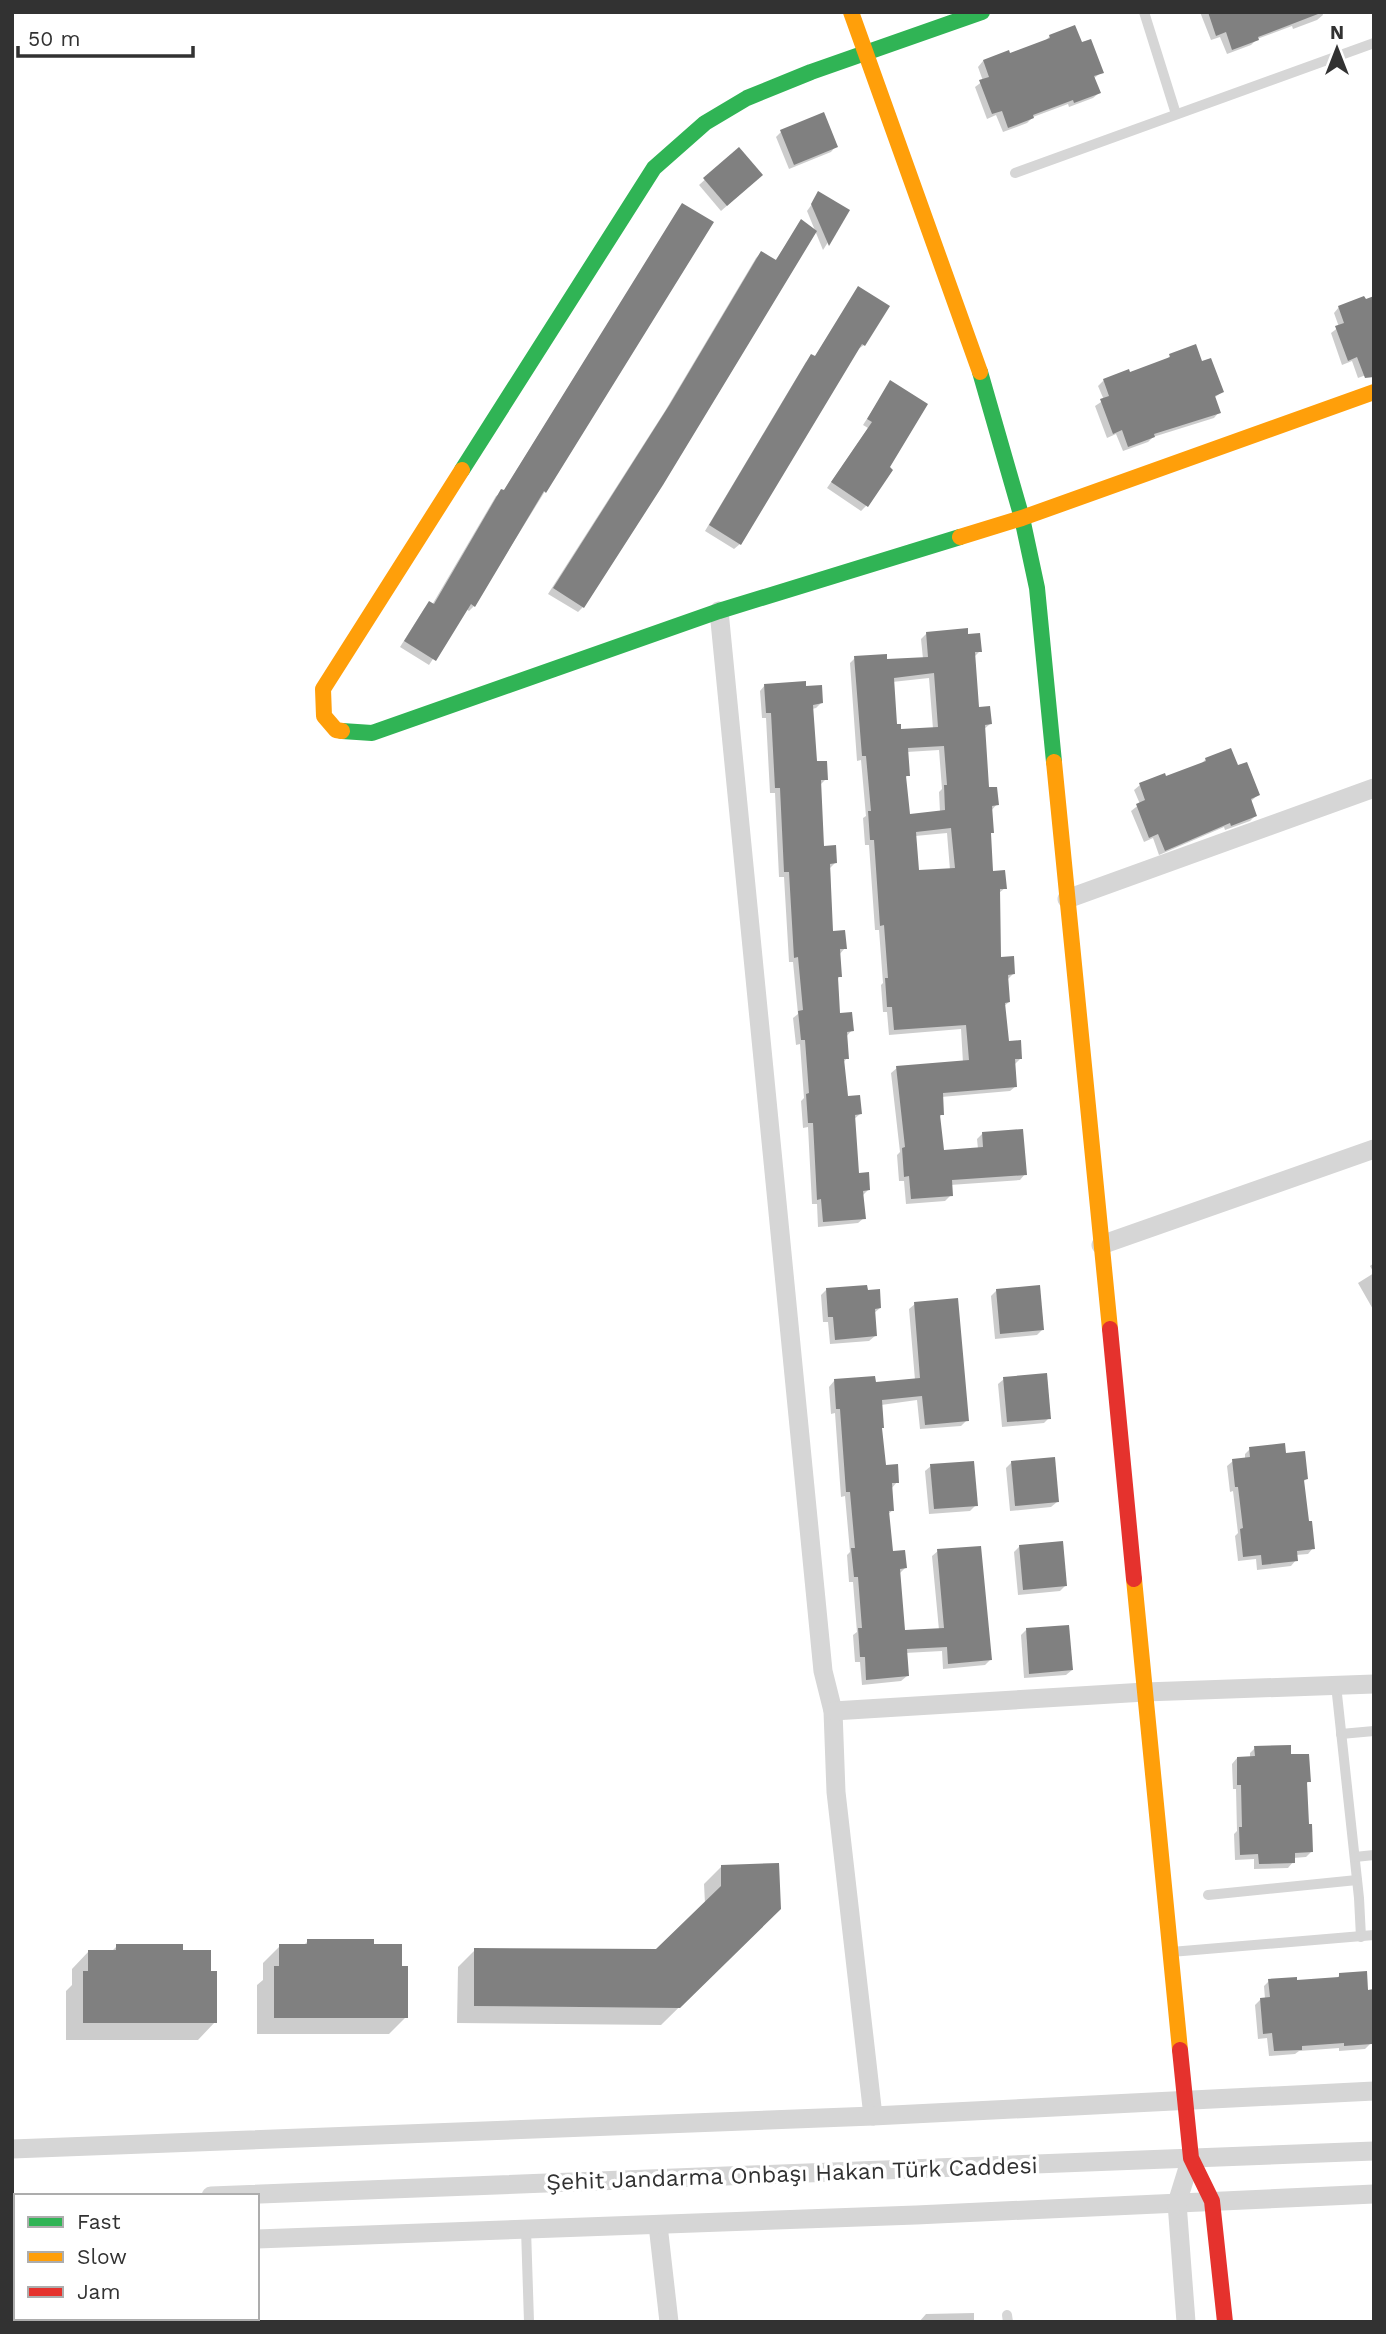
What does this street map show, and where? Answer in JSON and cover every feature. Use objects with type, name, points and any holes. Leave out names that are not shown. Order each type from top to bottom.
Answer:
[{"type":"street","points":[[850,12],[980,368],[1005,450],[1037,588],[1191,2158],[1212,2201],[1225,2322]]},
{"type":"street","points":[[982,12],[811,72],[747,98],[705,123],[654,168],[323,689],[324,716],[336,730],[372,733],[719,611],[1022,518],[1374,392]]},
{"type":"street","points":[[719,611],[823,1671],[833,1711],[836,1793],[873,2116]]},
{"type":"street","points":[[1067,900],[1374,788]]},
{"type":"street","points":[[1101,1245],[1374,1149]]},
{"type":"street","points":[[833,1711],[1145,1692],[1374,1684]]},
{"type":"street","points":[[12,2149],[873,2116],[1374,2091]]},
{"type":"street","name":"Şehit Jandarma Onbaşı Hakan Türk Caddesi","points":[[259,2194],[1374,2151]]},
{"type":"street","points":[[1186,2322],[1177,2203],[1191,2158]]},
{"type":"street","name":"Şehit Jandarma Onbaşı Hakan Türk Caddesi","points":[[259,2239],[658,2225],[1374,2194]]},
{"type":"street","points":[[658,2225],[669,2322]]},
{"type":"lane","points":[[1144,12],[1176,114]]},
{"type":"lane","points":[[1015,173],[1374,43]]},
{"type":"lane","points":[[1336,1685],[1361,1937]]},
{"type":"lane","points":[[1341,1734],[1374,1731]]},
{"type":"lane","points":[[1355,1857],[1374,1855]]},
{"type":"lane","points":[[1208,1895],[1357,1880]]},
{"type":"lane","points":[[1171,1952],[1374,1935]]},
{"type":"lane","points":[[526,2229],[529,2322]]},
{"type":"building","points":[[1208,12],[1318,14],[1232,50],[1226,32],[1216,36]]},
{"type":"building","points":[[1075,25],[1082,42],[1091,39],[1104,73],[1094,76],[1101,93],[1033,115],[1034,118],[1008,128],[1002,111],[992,114],[979,80],[989,77],[983,60],[1050,38],[1049,35]]},
{"type":"building","points":[[824,112],[838,147],[794,165],[780,130]]},
{"type":"building","points":[[739,147],[763,175],[727,206],[703,178]]},
{"type":"building","points":[[818,191],[850,210],[829,246],[811,204]]},
{"type":"building","points":[[682,203],[714,222],[546,493],[544,491],[475,607],[471,604],[436,661],[404,641],[429,601],[434,604],[501,489],[504,490]]},
{"type":"building","points":[[801,219],[817,231],[663,485],[584,608],[553,588],[670,404],[761,251],[776,260]]},
{"type":"building","points":[[858,286],[890,306],[865,346],[862,344],[741,545],[709,525],[811,354],[815,356]]},
{"type":"building","points":[[1364,296],[1366,299],[1374,296],[1374,377],[1365,378],[1357,357],[1348,361],[1335,326],[1344,323],[1338,306]]},
{"type":"building","points":[[1196,344],[1202,361],[1211,358],[1224,392],[1215,396],[1221,413],[1154,434],[1155,437],[1128,447],[1122,430],[1113,434],[1100,399],[1109,396],[1103,379],[1170,357],[1169,354]]},
{"type":"building","points":[[890,380],[928,404],[890,467],[893,470],[868,507],[831,482],[872,422],[867,419]]},
{"type":"building","points":[[968,628],[968,634],[980,633],[982,652],[975,652],[979,707],[990,706],[992,724],[985,725],[989,787],[997,787],[999,805],[992,806],[993,871],[1005,870],[1007,889],[1000,889],[1001,957],[1014,956],[1015,974],[1008,975],[1010,1002],[1005,1003],[1009,1041],[1021,1040],[1022,1059],[1015,1059],[1017,1087],[943,1093],[944,1115],[940,1115],[944,1150],[983,1147],[982,1132],[1023,1129],[1027,1175],[952,1180],[953,1196],[911,1199],[909,1176],[904,1177],[902,1148],[905,1147],[896,1066],[969,1060],[966,1025],[894,1030],[892,1007],[887,1007],[884,925],[880,926],[874,840],[870,840],[868,811],[871,811],[866,756],[862,756],[854,656],[887,654],[887,659],[928,657],[926,632]],"holes":[[[934,673],[938,727],[901,729],[901,724],[897,724],[894,678]],[[944,746],[947,785],[944,785],[945,810],[910,814],[906,776],[910,776],[908,748]],[[951,828],[955,868],[919,870],[916,832]]]},
{"type":"building","points":[[806,681],[806,686],[822,685],[823,703],[813,705],[817,761],[827,761],[828,780],[821,780],[824,846],[836,845],[837,863],[830,864],[833,931],[845,930],[847,949],[840,949],[842,977],[838,977],[840,1013],[852,1012],[854,1031],[847,1032],[849,1059],[844,1059],[848,1096],[860,1095],[862,1114],[855,1115],[859,1173],[869,1172],[870,1190],[863,1191],[866,1219],[823,1222],[821,1199],[817,1200],[813,1123],[808,1123],[805,1040],[801,1040],[798,1011],[803,1010],[798,957],[794,958],[789,872],[784,872],[780,788],[775,788],[771,713],[766,713],[764,684]]},
{"type":"building","points":[[1231,748],[1238,765],[1247,762],[1260,795],[1251,799],[1257,816],[1231,826],[1230,823],[1165,851],[1158,834],[1149,838],[1136,804],[1145,800],[1139,783],[1206,761],[1205,758]]},
{"type":"building","points":[[867,1285],[868,1290],[880,1289],[881,1308],[875,1309],[877,1336],[835,1340],[833,1317],[828,1317],[826,1288]]},
{"type":"building","points":[[1040,1285],[1044,1330],[1000,1334],[996,1289]]},
{"type":"building","points":[[958,1298],[969,1421],[925,1425],[922,1396],[882,1400],[886,1465],[898,1464],[899,1483],[892,1483],[894,1511],[889,1511],[893,1551],[905,1550],[907,1568],[900,1569],[905,1630],[944,1628],[937,1549],[981,1546],[992,1660],[948,1664],[947,1647],[907,1649],[909,1676],[866,1680],[865,1657],[860,1657],[858,1628],[862,1628],[858,1577],[854,1577],[851,1548],[855,1548],[850,1492],[846,1492],[840,1409],[836,1409],[834,1379],[875,1376],[876,1382],[920,1378],[914,1302]]},
{"type":"building","points":[[1047,1373],[1051,1419],[1007,1422],[1003,1377]]},
{"type":"building","points":[[1285,1443],[1286,1453],[1305,1451],[1308,1479],[1304,1480],[1315,1549],[1297,1551],[1298,1561],[1262,1565],[1261,1555],[1243,1557],[1240,1529],[1243,1528],[1232,1459],[1250,1457],[1249,1447]]},
{"type":"building","points":[[1055,1457],[1059,1502],[1015,1506],[1011,1461]]},
{"type":"building","points":[[974,1461],[978,1506],[934,1509],[930,1464]]},
{"type":"building","points":[[1063,1541],[1067,1586],[1023,1590],[1019,1545]]},
{"type":"building","points":[[1069,1625],[1073,1670],[1029,1674],[1026,1628]]},
{"type":"building","points":[[1291,1745],[1291,1754],[1309,1754],[1311,1782],[1307,1782],[1313,1852],[1295,1853],[1295,1863],[1259,1864],[1258,1854],[1240,1855],[1241,1785],[1237,1785],[1237,1757],[1255,1756],[1254,1746]]},
{"type":"building","points":[[779,1863],[781,1909],[680,2008],[474,2006],[474,1948],[656,1949],[721,1886],[721,1865]]},
{"type":"building","points":[[307,1939],[374,1939],[374,1944],[402,1944],[402,1966],[408,1966],[408,2018],[274,2018],[274,1966],[279,1966],[279,1944],[307,1944]]},
{"type":"building","points":[[116,1944],[183,1944],[183,1950],[211,1950],[211,1971],[217,1971],[217,2023],[83,2023],[83,1971],[88,1971],[88,1950],[116,1950]]},
{"type":"building","points":[[1367,1971],[1368,1990],[1374,1989],[1372,2044],[1302,2046],[1302,2050],[1274,2051],[1272,2033],[1263,2034],[1260,1998],[1270,1997],[1268,1979],[1339,1977],[1339,1973]]},
{"type":"traffic: fast","points":[[462,470],[654,168],[705,123],[747,98],[811,72],[982,12]]},
{"type":"traffic: fast","points":[[980,372],[1022,518],[1037,588],[1054,762]]},
{"type":"traffic: fast","points":[[342,731],[372,733],[719,611],[960,537]]},
{"type":"traffic: slow","points":[[851,12],[980,372]]},
{"type":"traffic: slow","points":[[960,537],[1022,518],[1374,392]]},
{"type":"traffic: slow","points":[[342,731],[336,730],[324,716],[323,689],[462,470]]},
{"type":"traffic: slow","points":[[1054,762],[1110,1329]]},
{"type":"traffic: slow","points":[[1134,1579],[1180,2050]]},
{"type":"traffic: jam","points":[[1110,1329],[1134,1579]]},
{"type":"traffic: jam","points":[[1180,2050],[1191,2158],[1212,2201],[1225,2322]]}]
